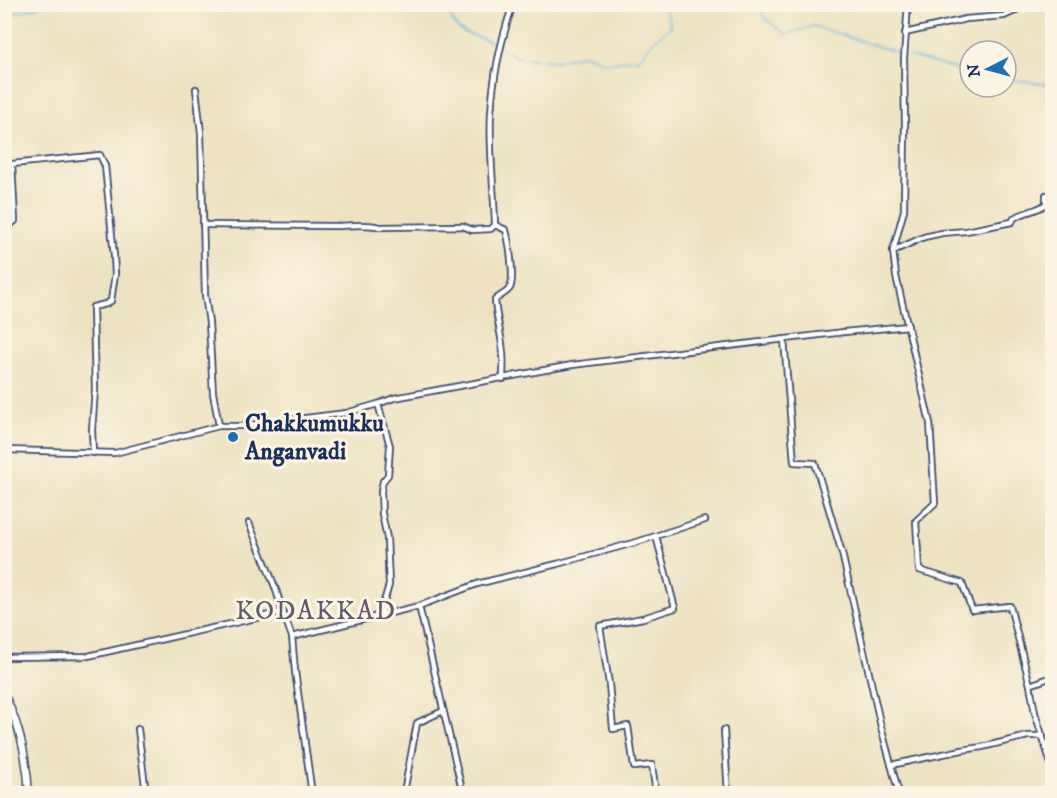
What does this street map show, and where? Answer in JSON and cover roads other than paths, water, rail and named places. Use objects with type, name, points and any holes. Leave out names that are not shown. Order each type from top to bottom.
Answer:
[{"type":"main road","points":[[4,694],[11,706],[25,750],[29,794]]},
{"type":"street","points":[[495,225],[491,112],[501,43],[513,4]]},
{"type":"street","points":[[909,4],[904,58],[904,210],[893,250],[896,276],[930,423],[934,503],[915,521],[919,570],[962,583],[972,610],[1010,606],[1035,713],[1053,767]]},
{"type":"street","points":[[905,33],[966,19],[1004,16],[1015,11]]},
{"type":"street","points":[[196,89],[201,133],[205,295],[210,334],[213,393],[219,426]]},
{"type":"street","points":[[4,230],[15,221],[12,164],[100,155],[105,166],[115,274],[111,301],[93,307],[93,453]]},
{"type":"street","points":[[893,250],[924,237],[1012,222],[1021,214],[1046,204],[1046,195]]},
{"type":"street","points":[[203,225],[463,226],[472,230],[481,230],[491,229],[495,225]]},
{"type":"street","points":[[495,225],[506,230],[509,239],[512,285],[495,300],[496,319],[504,358],[503,379]]},
{"type":"street","points":[[4,450],[115,453],[219,426],[241,426],[346,413],[394,398],[572,365],[908,326]]},
{"type":"street","points":[[784,339],[794,462],[815,463],[842,553],[881,727],[899,794]]},
{"type":"street","points":[[378,404],[390,446],[388,475],[383,481],[381,491],[382,514],[387,538],[389,585],[382,615]]},
{"type":"street","points":[[292,638],[420,606],[477,584],[557,564],[705,520]]},
{"type":"street","points":[[249,523],[275,587],[292,638],[310,794]]},
{"type":"street","points":[[656,536],[675,608],[643,618],[600,626],[613,729],[628,726],[634,767],[652,765],[656,794]]},
{"type":"street","points":[[420,606],[463,794]]},
{"type":"street","points":[[4,657],[88,656],[283,612]]},
{"type":"street","points":[[1030,685],[1053,677]]},
{"type":"street","points":[[406,794],[405,788],[417,723],[443,711]]},
{"type":"street","points":[[138,729],[146,794]]},
{"type":"street","points":[[724,730],[728,794]]},
{"type":"street","points":[[891,765],[1028,736],[1043,736]]},
{"type":"waterway","points":[[4,23],[10,14],[36,8],[42,4]]},
{"type":"waterway","points":[[422,4],[427,8],[432,4]]},
{"type":"waterway","points":[[450,4],[452,19],[460,30],[498,45]]},
{"type":"waterway","points":[[502,48],[515,57],[556,61],[585,54],[606,63],[640,58],[652,42],[671,27],[664,4]]},
{"type":"waterway","points":[[760,4],[764,17],[786,35],[813,26],[896,52]]},
{"type":"waterway","points":[[908,56],[958,70]]},
{"type":"waterway","points":[[1018,81],[1052,85]]},
{"type":"place","name":"Chakkumukku Anganvadi","points":[[233,437]]},
{"type":"district","name":"KODAKKAD","points":[[316,610]]}]
